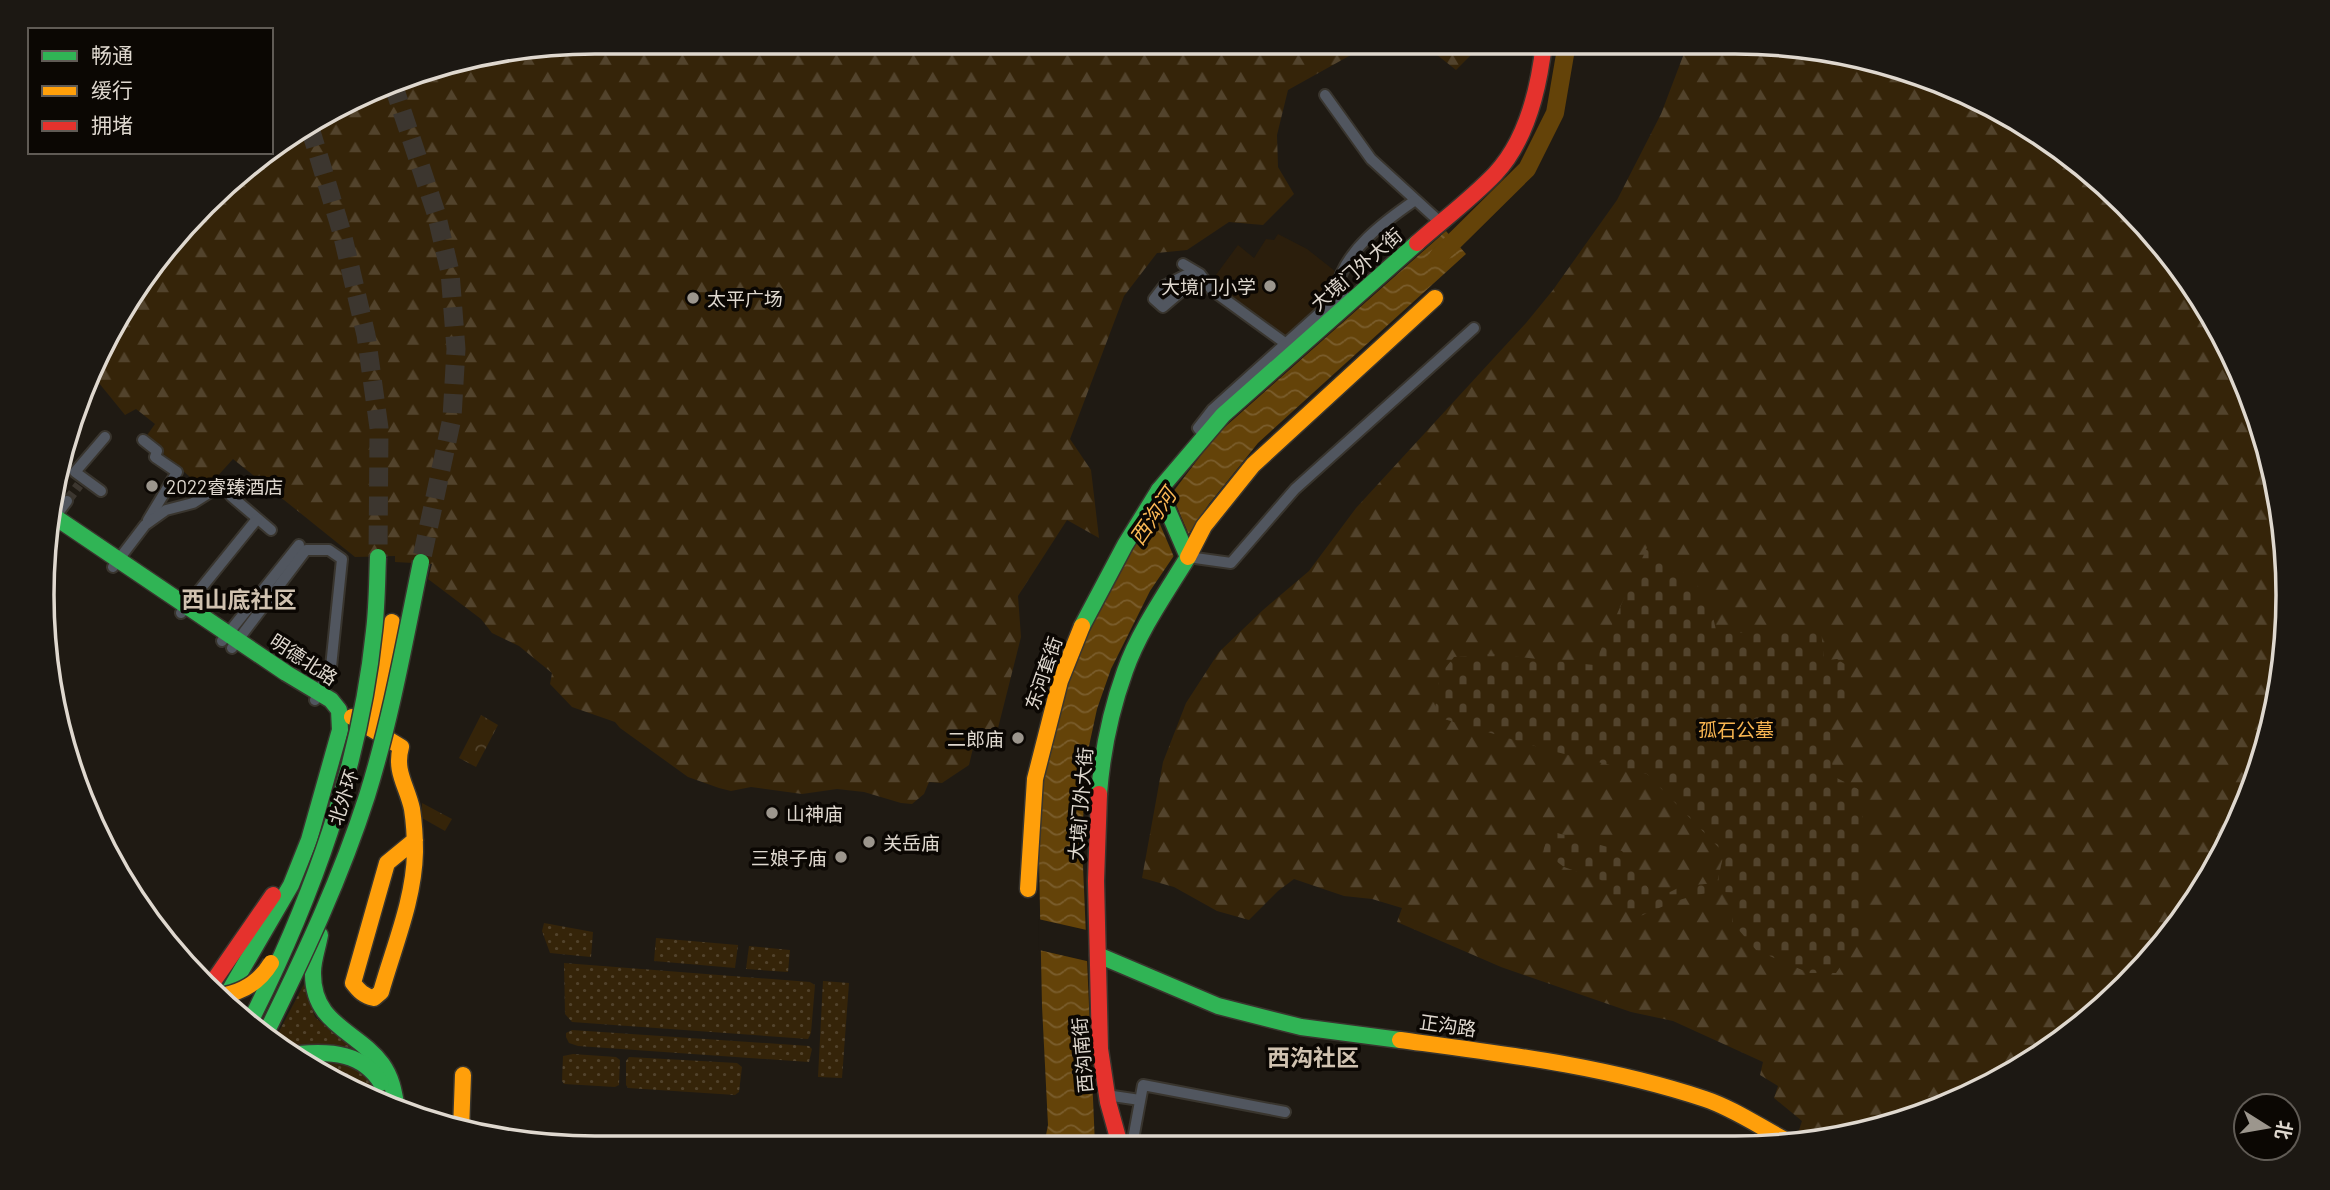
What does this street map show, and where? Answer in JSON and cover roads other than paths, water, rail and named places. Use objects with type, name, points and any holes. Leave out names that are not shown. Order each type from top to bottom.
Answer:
[{"type":"main road","name":"大境门外大街","points":[[1161,497],[1204,435],[1223,415],[1346,298],[1482,187],[1513,151],[1536,94],[1542,54]]},
{"type":"main road","name":"大境门外大街","points":[[1098,959],[1096,832],[1100,776],[1110,723],[1125,670],[1185,551],[1253,466],[1435,298]]},
{"type":"main road","points":[[1161,497],[1185,551]]},
{"type":"main road","name":"东河套街","points":[[1028,889],[1035,779],[1060,681],[1086,617],[1125,545],[1161,497]]},
{"type":"main road","name":"明德北路","points":[[59,525],[317,696],[334,714],[340,730],[309,840],[291,885],[228,992]]},
{"type":"main road","name":"北外环","points":[[254,1014],[310,890],[331,832],[346,777],[365,696],[372,650],[378,557]]},
{"type":"main road","name":"北外环","points":[[269,1026],[307,951],[343,865],[367,795],[390,714],[421,562]]},
{"type":"main road","points":[[370,729],[392,622]]},
{"type":"main road","points":[[334,714],[352,718],[401,747],[396,761],[402,786],[410,803],[415,840],[416,870],[381,992],[374,998],[367,997],[360,993],[353,983],[387,863],[415,840]]},
{"type":"main road","name":"明德北路","points":[[215,979],[282,882],[302,834],[334,714]]},
{"type":"main road","points":[[230,994],[241,992],[254,984],[268,968],[281,946],[346,777]]},
{"type":"main road","points":[[367,795],[348,865],[315,951],[311,982],[316,1001],[331,1023],[372,1051],[386,1069],[394,1086],[396,1098]]},
{"type":"main road","name":"西沟南街","points":[[1098,959],[1100,1049],[1106,1095],[1117,1136]]},
{"type":"main road","name":"正沟路","points":[[1098,959],[1219,1014],[1295,1032],[1612,1078],[1705,1104],[1764,1135]]},
{"type":"main road","name":"正沟路","points":[[1098,959],[1218,1006],[1301,1027],[1556,1061],[1647,1081],[1708,1100],[1775,1134]]},
{"type":"main road","points":[[309,1054],[347,1056],[359,1060],[378,1078],[385,1094]]},
{"type":"main road","points":[[461,1118],[463,1074]]},
{"type":"street","points":[[1325,94],[1371,159],[1441,223]]},
{"type":"street","points":[[1204,435],[1198,428],[1212,410],[1285,343],[1346,298],[1337,287],[1340,274],[1361,245],[1391,216],[1414,201]]},
{"type":"street","points":[[1205,282],[1190,284],[1163,307],[1154,299],[1164,286],[1184,269],[1200,274],[1205,282],[1285,343]]},
{"type":"street","points":[[1185,551],[1231,564],[1295,489],[1474,328]]},
{"type":"street","points":[[101,491],[82,482],[75,472],[105,437]]},
{"type":"street","points":[[116,563],[145,526],[177,472],[155,457],[157,451],[143,440]]},
{"type":"street","points":[[145,526],[166,510],[193,503],[212,491]]},
{"type":"street","points":[[231,496],[271,530]]},
{"type":"street","points":[[62,507],[67,501]]},
{"type":"street","points":[[184,609],[257,519]]},
{"type":"street","points":[[230,640],[299,545]]},
{"type":"street","points":[[230,640],[306,550],[329,550],[342,559],[331,667],[317,696]]},
{"type":"street","points":[[1134,1136],[1143,1085],[1285,1112]]},
{"type":"street","points":[[1106,1095],[1140,1100]]},
{"type":"water","points":[[1446,231],[1466,254],[1258,443],[1209,504],[1150,591],[1111,669],[1097,709],[1086,760],[1082,843],[1095,1136],[1046,1136],[1048,1125],[1042,1006],[1038,814],[1041,789],[1067,686],[1088,629],[1141,534],[1217,434]]},
{"type":"waterway","name":"西沟河","points":[[1438,257],[1527,169],[1555,113],[1565,54]]},
{"type":"tunnel","points":[[396,92],[436,213],[450,272],[456,349],[452,418],[421,562]]},
{"type":"tunnel","points":[[312,135],[342,233],[366,335],[379,428],[378,557]]},
{"type":"tunnel","points":[[67,501],[79,485]]},
{"type":"place","name":"大境门小学","points":[[1270,286]]},
{"type":"place","name":"太平广场","points":[[693,298]]},
{"type":"place","name":"2022睿臻酒店","points":[[152,486]]},
{"type":"place","name":"二郎庙","points":[[1018,738]]},
{"type":"place","name":"山神庙","points":[[772,813]]},
{"type":"place","name":"关岳庙","points":[[869,842]]},
{"type":"place","name":"三娘子庙","points":[[841,857]]},
{"type":"district","name":"西山底社区","points":[[239,599]]},
{"type":"district","name":"西沟社区","points":[[1313,1057]]},
{"type":"park label","name":"孤石公墓","points":[[1736,729]]}]
